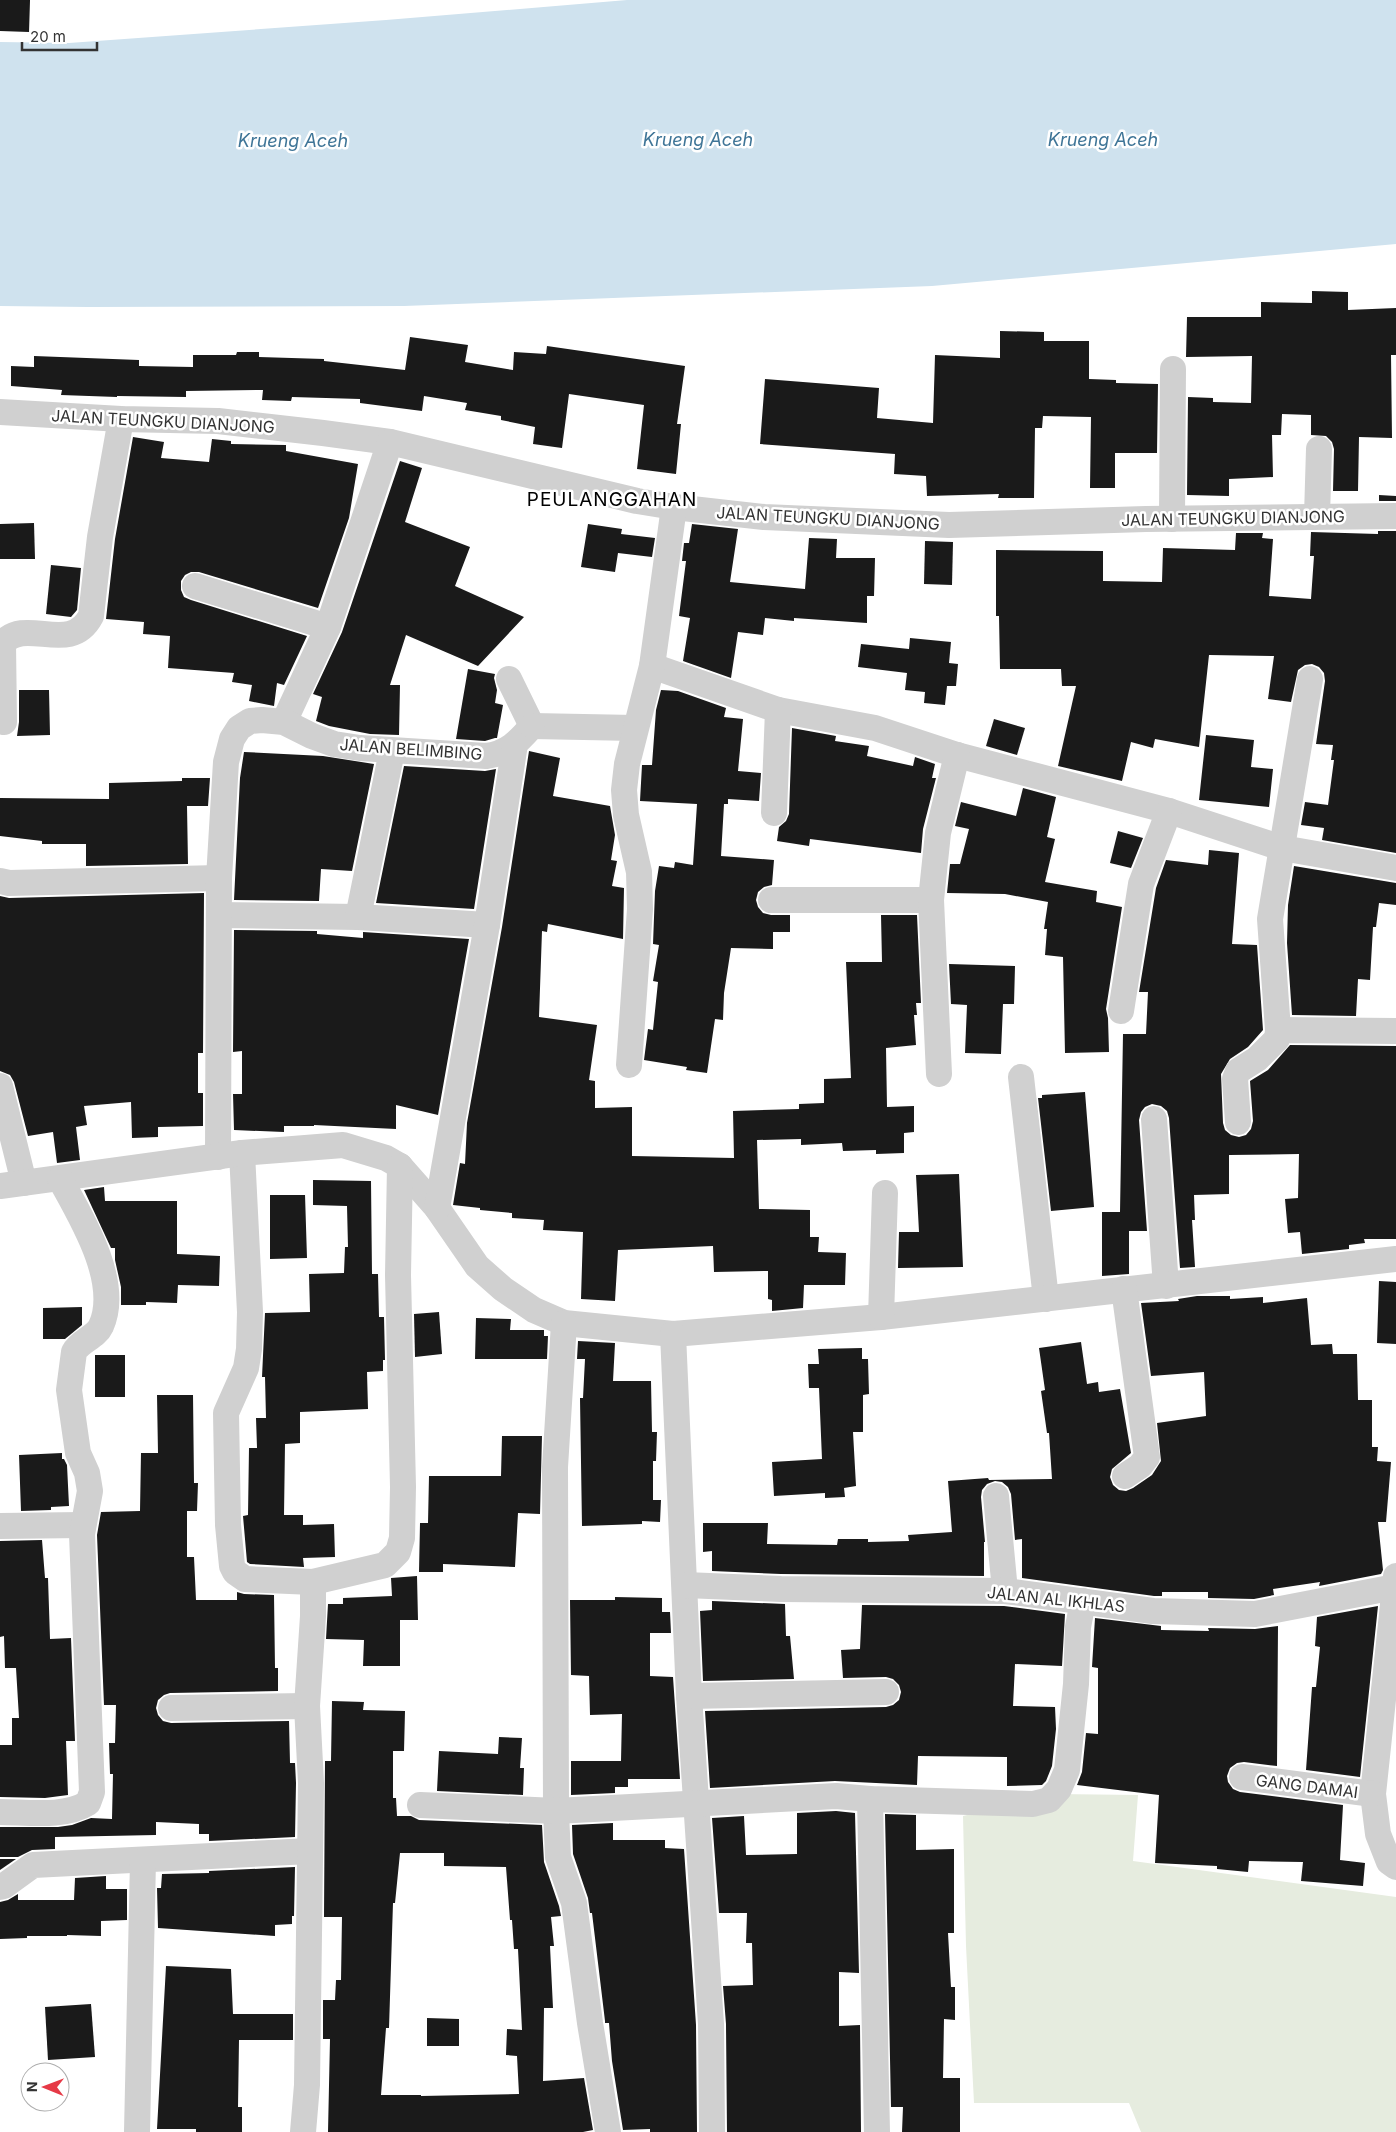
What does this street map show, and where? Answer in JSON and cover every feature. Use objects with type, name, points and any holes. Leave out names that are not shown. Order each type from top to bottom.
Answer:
[{"type":"street","points":[[1172,519],[1173,369]]},
{"type":"street","name":"JALAN TEUNGKU DIANJONG","points":[[0,412],[121,419],[218,421],[390,442],[636,501],[764,517],[949,525],[1317,516],[1396,516]]},
{"type":"street","points":[[4,722],[3,643],[7,639],[22,634],[69,635],[86,626],[91,616],[100,537],[121,419]]},
{"type":"street","points":[[390,442],[328,627],[284,722],[250,721],[239,728],[232,739],[226,762],[219,878],[219,915],[230,1155],[250,1312],[250,1340],[246,1368],[226,1413],[228,1525],[232,1566],[235,1572],[245,1578],[313,1582],[385,1565],[398,1552],[402,1538],[404,1487],[398,1275],[400,1166]]},
{"type":"street","points":[[1317,516],[1319,449]]},
{"type":"street","points":[[629,1065],[640,909],[639,881],[624,790],[626,764],[652,666],[674,507]]},
{"type":"street","points":[[195,586],[328,627]]},
{"type":"street","points":[[652,666],[778,710],[874,728],[957,755],[1169,811],[1282,848],[1396,868]]},
{"type":"street","points":[[437,1208],[487,925],[524,736],[509,679]]},
{"type":"street","points":[[1238,1122],[1236,1074],[1278,1039],[1270,919],[1310,679]]},
{"type":"street","points":[[774,814],[778,710]]},
{"type":"street","name":"JALAN BELIMBING","points":[[284,722],[312,736],[334,744],[392,751],[486,756],[498,754],[524,736]]},
{"type":"street","points":[[524,736],[636,728]]},
{"type":"street","points":[[358,917],[392,751]]},
{"type":"street","points":[[939,1074],[931,900],[938,832],[957,755]]},
{"type":"street","points":[[1121,1011],[1141,884],[1169,811]]},
{"type":"street","points":[[0,882],[219,878]]},
{"type":"street","points":[[771,900],[931,900]]},
{"type":"street","points":[[219,915],[358,917],[487,925]]},
{"type":"street","points":[[1278,1030],[1396,1031]]},
{"type":"street","points":[[1021,1077],[1046,1299]]},
{"type":"street","points":[[0,1086],[12,1184],[230,1155],[343,1145],[386,1158],[400,1166],[437,1208],[477,1266],[503,1290],[534,1310],[564,1323],[674,1334],[881,1317],[1396,1260]]},
{"type":"street","points":[[1154,1119],[1166,1286]]},
{"type":"street","points":[[0,1812],[58,1812],[80,1808],[88,1803],[92,1792],[87,1701],[83,1524],[90,1491],[87,1474],[78,1453],[69,1390],[74,1352],[77,1346],[100,1328],[106,1313],[106,1298],[99,1260],[82,1218],[60,1179]]},
{"type":"street","points":[[881,1317],[885,1193]]},
{"type":"street","points":[[1124,1290],[1147,1457],[1140,1466],[1125,1476]]},
{"type":"street","points":[[564,1323],[555,1467],[556,1811],[558,1857],[574,1903],[590,2023],[608,2132]]},
{"type":"street","points":[[674,1334],[689,1696],[698,1803],[711,2024],[712,2132]]},
{"type":"street","points":[[996,1496],[1005,1590]]},
{"type":"street","points":[[0,1526],[83,1524]]},
{"type":"street","points":[[302,2132],[307,2085],[311,1783],[307,1706],[313,1616],[313,1582]]},
{"type":"street","points":[[1395,1582],[1379,1753],[1373,1794],[1378,1834],[1389,1862],[1396,1867]]},
{"type":"street","name":"JALAN AL IKHLAS","points":[[685,1585],[781,1589],[1005,1590],[1153,1611],[1255,1614],[1395,1582]]},
{"type":"street","points":[[420,1805],[556,1811],[836,1796],[870,1799],[1032,1804],[1049,1800],[1058,1789],[1067,1770],[1076,1684],[1078,1627],[1083,1601]]},
{"type":"street","points":[[689,1696],[886,1692]]},
{"type":"street","points":[[170,1708],[307,1706]]},
{"type":"street","name":"GANG DAMAI","points":[[1242,1777],[1373,1794]]},
{"type":"street","points":[[870,1799],[877,2132]]},
{"type":"street","points":[[0,1887],[33,1866],[310,1851]]},
{"type":"street","points":[[137,2132],[143,1861]]},
{"type":"shaded area","points":[[1056,1794],[1138,1795],[1133,1861],[1396,1897],[1396,2132],[1141,2132],[1129,2103],[974,2103],[966,1946],[963,1816]]},
{"type":"water","name":"Krueng Aceh","points":[[627,0],[1396,0],[1396,244],[932,286],[404,306],[0,306],[0,42],[69,43]]},
{"type":"building","points":[[0,0],[30,0],[29,32],[0,31]]},
{"type":"building","points":[[1312,291],[1348,292],[1348,310],[1396,308],[1396,355],[1391,355],[1392,438],[1359,437],[1358,491],[1333,491],[1334,449],[1332,442],[1326,436],[1311,435],[1311,415],[1282,414],[1281,435],[1272,435],[1273,477],[1229,479],[1229,496],[1187,495],[1188,397],[1213,398],[1213,402],[1251,403],[1252,356],[1186,357],[1187,317],[1261,317],[1261,302],[1312,303]]},
{"type":"building","points":[[1000,331],[1044,332],[1044,341],[1089,341],[1089,379],[1116,380],[1116,383],[1158,384],[1157,453],[1115,453],[1115,488],[1090,488],[1091,417],[1043,416],[1042,428],[1035,428],[1034,498],[998,498],[999,494],[927,496],[926,476],[894,474],[895,454],[760,444],[765,379],[879,388],[877,418],[933,423],[935,355],[1000,358]]},
{"type":"building","points":[[410,337],[468,345],[465,362],[513,370],[514,352],[546,354],[547,346],[685,366],[677,424],[681,424],[676,474],[637,469],[644,405],[569,394],[562,448],[533,444],[535,427],[501,420],[501,416],[465,410],[467,403],[424,396],[422,411],[360,403],[360,399],[292,397],[291,401],[262,400],[263,390],[186,391],[186,397],[117,397],[61,395],[62,390],[11,386],[11,366],[34,367],[34,356],[139,360],[139,366],[193,367],[193,355],[236,355],[237,352],[259,352],[259,357],[324,359],[324,361],[405,370]]},
{"type":"building","points":[[133,437],[164,442],[161,458],[209,462],[212,439],[231,441],[231,444],[286,445],[286,451],[358,464],[349,518],[318,608],[199,572],[191,572],[185,575],[181,581],[181,590],[184,597],[307,636],[284,685],[277,683],[274,706],[249,701],[252,685],[232,682],[234,673],[168,668],[170,636],[143,634],[144,622],[106,619],[115,539]]},
{"type":"building","points":[[400,461],[422,468],[405,522],[470,547],[455,586],[524,617],[478,666],[406,635],[390,685],[400,685],[399,735],[370,734],[329,726],[316,721],[322,697],[313,694],[342,632]]},
{"type":"building","points":[[1379,495],[1396,496],[1396,501],[1379,501]]},
{"type":"building","points":[[34,523],[35,559],[0,559],[0,524]]},
{"type":"building","points":[[588,524],[622,529],[621,534],[655,538],[652,557],[618,553],[615,572],[581,567]]},
{"type":"building","points":[[692,524],[738,529],[730,582],[805,589],[809,538],[837,539],[836,558],[875,558],[874,596],[867,596],[867,623],[794,618],[794,621],[765,618],[763,635],[738,632],[731,678],[683,661],[690,618],[679,616],[686,561],[682,561],[684,543],[689,543]]},
{"type":"building","points":[[1378,531],[1396,531],[1396,853],[1322,840],[1324,828],[1301,825],[1305,802],[1328,805],[1334,760],[1331,760],[1333,745],[1316,744],[1325,681],[1324,673],[1319,667],[1312,664],[1305,665],[1298,670],[1291,702],[1268,699],[1274,656],[1209,655],[1199,747],[1155,739],[1153,748],[1131,742],[1122,781],[1058,766],[1076,686],[1062,686],[1061,669],[1000,669],[999,616],[996,616],[996,550],[1103,551],[1103,581],[1162,582],[1163,548],[1235,550],[1236,533],[1263,533],[1262,538],[1273,539],[1269,596],[1311,599],[1314,556],[1310,556],[1311,532],[1378,534]]},
{"type":"building","points":[[925,541],[953,542],[952,585],[924,584]]},
{"type":"building","points":[[51,565],[81,568],[77,610],[71,617],[46,614]]},
{"type":"building","points":[[910,638],[951,642],[949,663],[958,664],[956,686],[947,686],[945,705],[924,703],[925,692],[905,690],[907,673],[858,667],[861,644],[909,649]]},
{"type":"building","points":[[468,669],[495,674],[497,690],[495,703],[503,705],[497,738],[485,741],[456,739]]},
{"type":"building","points":[[19,690],[49,690],[50,735],[17,736]]},
{"type":"building","points":[[661,690],[678,691],[726,708],[724,717],[743,719],[738,771],[761,773],[759,801],[728,799],[728,804],[724,804],[721,856],[774,860],[772,885],[764,887],[758,892],[756,900],[758,907],[763,913],[771,915],[790,915],[790,932],[773,932],[773,949],[731,948],[724,993],[723,1020],[715,1019],[707,1073],[686,1070],[687,1067],[644,1060],[648,1029],[653,1030],[658,982],[653,981],[659,945],[653,944],[655,891],[659,866],[674,868],[675,862],[693,865],[697,804],[640,801],[642,765],[652,765],[656,710]]},
{"type":"building","points":[[994,719],[1025,728],[1017,755],[986,746]]},
{"type":"building","points":[[792,728],[836,736],[835,741],[869,746],[867,756],[913,766],[915,757],[935,764],[932,778],[936,778],[923,829],[921,853],[810,839],[809,846],[777,841],[779,827],[786,821],[789,814]]},
{"type":"building","points":[[1206,735],[1254,740],[1251,767],[1273,769],[1269,807],[1199,800]]},
{"type":"building","points":[[529,751],[560,758],[553,796],[610,806],[615,835],[611,860],[617,861],[612,886],[624,888],[623,939],[548,924],[547,932],[542,931],[539,1017],[597,1025],[589,1080],[595,1081],[595,1108],[632,1107],[632,1156],[734,1158],[733,1111],[799,1109],[799,1104],[824,1103],[824,1079],[851,1078],[846,962],[882,962],[881,915],[917,915],[921,1003],[916,1003],[917,1015],[914,1015],[916,1045],[886,1048],[887,1107],[914,1106],[914,1132],[904,1133],[904,1153],[876,1154],[876,1150],[843,1151],[842,1143],[801,1145],[801,1139],[757,1140],[759,1209],[810,1210],[810,1237],[819,1237],[818,1252],[846,1253],[845,1285],[804,1285],[803,1308],[772,1311],[772,1300],[768,1299],[768,1271],[714,1272],[713,1246],[618,1250],[615,1301],[581,1299],[583,1232],[543,1230],[544,1220],[512,1218],[512,1213],[453,1205],[460,1163],[465,1164],[467,1123],[502,927]]},
{"type":"building","points":[[244,752],[323,756],[374,764],[352,871],[321,869],[319,901],[234,900],[240,778]]},
{"type":"building","points":[[404,766],[485,771],[496,769],[474,909],[376,903]]},
{"type":"building","points":[[182,778],[210,778],[208,806],[187,806],[188,864],[86,866],[86,844],[42,844],[42,841],[0,836],[0,798],[109,799],[109,783],[182,781]]},
{"type":"building","points":[[1023,788],[1056,797],[1047,837],[1055,839],[1045,882],[1097,891],[1096,902],[1122,907],[1106,1009],[1109,1052],[1065,1053],[1063,957],[1045,955],[1047,929],[1044,929],[1048,902],[1005,894],[947,893],[950,864],[960,864],[969,829],[955,826],[961,802],[1016,816]]},
{"type":"building","points":[[1118,831],[1143,838],[1131,868],[1110,863]]},
{"type":"building","points":[[1209,850],[1239,853],[1232,944],[1257,945],[1263,1030],[1248,1047],[1230,1059],[1221,1074],[1225,1130],[1231,1135],[1239,1137],[1246,1135],[1251,1129],[1253,1121],[1250,1081],[1268,1070],[1290,1045],[1396,1046],[1396,1239],[1364,1239],[1365,1243],[1349,1245],[1349,1249],[1302,1254],[1300,1232],[1288,1233],[1285,1199],[1298,1198],[1299,1154],[1229,1155],[1229,1194],[1194,1195],[1195,1220],[1192,1220],[1195,1267],[1180,1268],[1169,1118],[1167,1111],[1161,1106],[1152,1104],[1145,1107],[1141,1112],[1139,1120],[1147,1231],[1129,1231],[1129,1274],[1102,1276],[1102,1212],[1120,1212],[1123,1034],[1146,1034],[1148,992],[1139,992],[1156,888],[1166,860],[1208,865]]},
{"type":"building","points":[[1294,866],[1396,883],[1396,905],[1379,903],[1376,927],[1373,927],[1370,980],[1358,979],[1356,1016],[1292,1015],[1287,943],[1288,905]]},
{"type":"building","points":[[204,893],[203,1053],[198,1053],[198,1093],[203,1093],[203,1126],[158,1127],[158,1137],[132,1138],[131,1102],[84,1106],[87,1125],[76,1127],[80,1160],[57,1163],[53,1132],[28,1136],[14,1082],[10,1075],[0,1071],[0,896],[9,898]]},
{"type":"building","points":[[234,930],[317,931],[317,934],[363,938],[363,932],[469,939],[438,1115],[396,1105],[396,1129],[314,1125],[284,1126],[284,1132],[234,1130],[233,1094],[242,1094],[242,1051],[233,1052]]},
{"type":"building","points":[[949,964],[1015,966],[1014,1004],[1003,1004],[1001,1054],[965,1053],[967,1005],[951,1004]]},
{"type":"building","points":[[1085,1092],[1094,1207],[1051,1211],[1038,1098],[1042,1098],[1042,1095]]},
{"type":"building","points":[[959,1174],[963,1267],[898,1268],[899,1232],[919,1232],[916,1175]]},
{"type":"building","points":[[313,1180],[371,1181],[372,1274],[378,1274],[379,1317],[384,1317],[385,1360],[383,1360],[383,1371],[367,1372],[368,1409],[300,1412],[300,1443],[285,1444],[284,1515],[303,1515],[303,1525],[334,1524],[335,1557],[303,1558],[304,1567],[250,1564],[247,1562],[243,1516],[248,1515],[249,1448],[257,1448],[256,1418],[266,1418],[265,1377],[262,1377],[265,1313],[310,1312],[309,1274],[344,1273],[345,1247],[348,1247],[347,1206],[313,1205]]},
{"type":"building","points":[[104,1187],[105,1201],[177,1201],[177,1254],[220,1256],[219,1286],[178,1285],[177,1303],[146,1302],[146,1305],[121,1305],[121,1287],[115,1260],[115,1248],[111,1248],[84,1190]]},
{"type":"building","points":[[270,1195],[305,1195],[307,1258],[270,1259]]},
{"type":"building","points":[[1379,1281],[1396,1282],[1396,1344],[1377,1343]]},
{"type":"building","points":[[1197,1296],[1230,1296],[1230,1299],[1263,1297],[1263,1303],[1307,1298],[1311,1345],[1332,1344],[1333,1354],[1357,1354],[1358,1400],[1372,1400],[1372,1447],[1378,1447],[1377,1461],[1391,1462],[1386,1522],[1378,1522],[1383,1570],[1381,1574],[1319,1586],[1320,1582],[1273,1589],[1274,1595],[1254,1599],[1208,1598],[1208,1592],[1162,1592],[1162,1596],[1154,1596],[1022,1578],[1022,1539],[1015,1540],[1011,1494],[1008,1487],[1002,1482],[995,1481],[987,1484],[982,1490],[981,1497],[985,1542],[984,1576],[781,1574],[712,1571],[712,1551],[703,1552],[703,1523],[768,1523],[767,1544],[837,1545],[838,1539],[868,1539],[868,1542],[909,1541],[908,1535],[952,1532],[948,1481],[988,1478],[989,1480],[1052,1479],[1049,1433],[1047,1433],[1041,1391],[1045,1390],[1039,1348],[1081,1342],[1087,1384],[1098,1382],[1099,1392],[1120,1389],[1131,1453],[1112,1469],[1110,1477],[1113,1485],[1119,1490],[1126,1491],[1133,1488],[1152,1475],[1161,1461],[1157,1423],[1206,1416],[1204,1372],[1151,1376],[1141,1303],[1179,1301],[1178,1299]]},
{"type":"building","points":[[82,1307],[82,1325],[65,1339],[43,1339],[43,1308]]},
{"type":"building","points":[[439,1312],[442,1354],[415,1357],[414,1314]]},
{"type":"building","points":[[476,1318],[511,1319],[510,1330],[544,1330],[544,1336],[548,1336],[547,1359],[475,1359]]},
{"type":"building","points":[[578,1341],[615,1343],[613,1381],[651,1381],[652,1432],[657,1432],[656,1461],[653,1461],[653,1500],[661,1500],[660,1522],[642,1521],[642,1524],[582,1526],[580,1398],[583,1398],[585,1359],[577,1359]]},
{"type":"building","points":[[862,1348],[862,1359],[868,1359],[869,1394],[863,1395],[863,1432],[853,1432],[856,1486],[844,1488],[845,1497],[825,1498],[825,1493],[774,1496],[772,1462],[822,1459],[819,1388],[809,1388],[808,1364],[819,1364],[818,1349]]},
{"type":"building","points":[[95,1355],[125,1355],[125,1397],[95,1397]]},
{"type":"building","points":[[157,1395],[193,1395],[194,1483],[198,1483],[197,1511],[187,1511],[187,1557],[194,1557],[196,1600],[237,1600],[237,1592],[274,1595],[275,1668],[278,1668],[278,1691],[170,1693],[158,1700],[156,1708],[158,1715],[163,1721],[171,1723],[289,1721],[290,1763],[295,1763],[295,1837],[209,1841],[209,1834],[199,1834],[199,1824],[156,1822],[156,1835],[55,1837],[55,1849],[32,1850],[18,1857],[0,1857],[0,1827],[58,1827],[72,1825],[91,1818],[112,1819],[113,1774],[110,1774],[109,1743],[115,1743],[116,1705],[104,1705],[97,1535],[101,1512],[140,1511],[141,1453],[158,1453]]},
{"type":"building","points":[[502,1436],[542,1436],[540,1514],[518,1513],[515,1567],[443,1564],[443,1572],[419,1572],[420,1523],[428,1523],[429,1476],[501,1476]]},
{"type":"building","points":[[62,1453],[62,1459],[64,1459],[67,1465],[69,1506],[51,1507],[51,1510],[21,1511],[19,1455]]},
{"type":"building","points":[[42,1540],[45,1578],[48,1578],[50,1639],[71,1638],[75,1741],[66,1741],[68,1795],[45,1798],[0,1797],[0,1745],[12,1745],[12,1718],[19,1718],[16,1668],[5,1668],[4,1636],[0,1637],[0,1541]]},
{"type":"building","points":[[417,1576],[418,1620],[400,1620],[400,1666],[363,1666],[364,1640],[326,1639],[328,1604],[343,1604],[343,1598],[392,1596],[391,1578]]},
{"type":"building","points":[[615,1597],[662,1598],[662,1612],[670,1612],[671,1633],[650,1633],[650,1676],[673,1677],[680,1779],[628,1779],[628,1787],[615,1787],[615,1793],[571,1795],[571,1761],[621,1761],[622,1714],[590,1715],[589,1676],[571,1675],[570,1600],[615,1600]]},
{"type":"building","points":[[712,1601],[785,1604],[786,1636],[790,1636],[794,1679],[703,1681],[700,1611],[712,1610]]},
{"type":"building","points":[[862,1605],[1004,1606],[1065,1614],[1062,1666],[1015,1664],[1013,1706],[1055,1707],[1056,1729],[1052,1766],[1046,1781],[1042,1785],[1007,1786],[1007,1757],[918,1756],[917,1785],[835,1781],[710,1788],[705,1711],[886,1707],[893,1705],[899,1700],[901,1692],[899,1685],[893,1679],[886,1677],[843,1678],[841,1650],[860,1649]]},
{"type":"building","points":[[1378,1606],[1360,1777],[1306,1770],[1312,1687],[1316,1687],[1320,1647],[1315,1646],[1317,1617]]},
{"type":"building","points":[[1095,1618],[1161,1626],[1161,1630],[1209,1631],[1208,1628],[1255,1629],[1278,1626],[1277,1766],[1244,1762],[1237,1763],[1230,1768],[1227,1776],[1228,1782],[1233,1789],[1240,1792],[1343,1805],[1340,1860],[1365,1863],[1363,1886],[1301,1881],[1303,1862],[1249,1861],[1248,1872],[1217,1869],[1217,1866],[1155,1863],[1159,1795],[1077,1785],[1082,1772],[1086,1733],[1098,1734],[1098,1668],[1092,1667]]},
{"type":"building","points":[[332,1701],[364,1702],[363,1710],[405,1711],[404,1751],[393,1751],[393,1798],[396,1798],[397,1816],[411,1816],[419,1820],[542,1825],[544,1862],[561,1916],[551,1917],[554,1946],[550,1946],[553,2008],[544,2008],[543,2081],[584,2078],[593,2130],[583,2132],[328,2132],[330,2039],[323,2039],[323,2000],[335,2000],[336,1980],[341,1980],[342,1917],[324,1917],[325,1761],[331,1761]],"holes":[[[400,1853],[444,1853],[444,1866],[506,1867],[514,1949],[518,1949],[522,2030],[507,2029],[506,2055],[517,2056],[519,2094],[381,2095],[386,2028],[389,2028],[393,1903],[395,1903]]]},
{"type":"building","points":[[499,1737],[522,1738],[520,1768],[524,1768],[523,1795],[437,1791],[439,1751],[498,1754]]},
{"type":"building","points":[[836,1811],[855,1813],[859,1973],[839,1972],[839,2026],[860,2025],[861,2132],[727,2132],[726,2024],[723,1986],[753,1985],[752,1943],[746,1943],[747,1913],[719,1913],[712,1818],[744,1816],[746,1855],[797,1854],[797,1813]]},
{"type":"building","points":[[885,1814],[916,1815],[916,1850],[954,1849],[954,1933],[948,1933],[951,1987],[955,1987],[955,2020],[944,2019],[943,2078],[960,2078],[960,2132],[902,2132],[903,2107],[891,2107]]},
{"type":"building","points":[[613,1823],[613,1840],[665,1840],[665,1848],[684,1849],[696,2025],[697,2132],[650,2132],[650,2129],[623,2130],[612,2061],[609,2023],[605,2023],[592,1913],[590,1913],[588,1898],[573,1854],[572,1825]]},
{"type":"building","points":[[0,1859],[16,1859],[0,1870]]},
{"type":"building","points":[[295,1867],[294,1916],[292,1916],[292,1924],[275,1925],[275,1936],[158,1928],[157,1888],[161,1888],[162,1874]]},
{"type":"building","points":[[106,1876],[106,1889],[127,1889],[127,1920],[101,1921],[101,1936],[27,1936],[27,1938],[0,1939],[0,1902],[18,1894],[18,1900],[74,1900],[75,1878]]},
{"type":"building","points":[[166,1966],[231,1969],[233,2014],[293,2014],[293,2040],[239,2040],[238,2107],[242,2107],[242,2132],[196,2132],[196,2129],[157,2129]]},
{"type":"building","points":[[91,2004],[95,2057],[48,2060],[45,2007]]},
{"type":"building","points":[[427,2018],[459,2019],[459,2046],[427,2046]]},
{"type":"district","name":"PEULANGGAHAN","points":[[612,499]]}]
